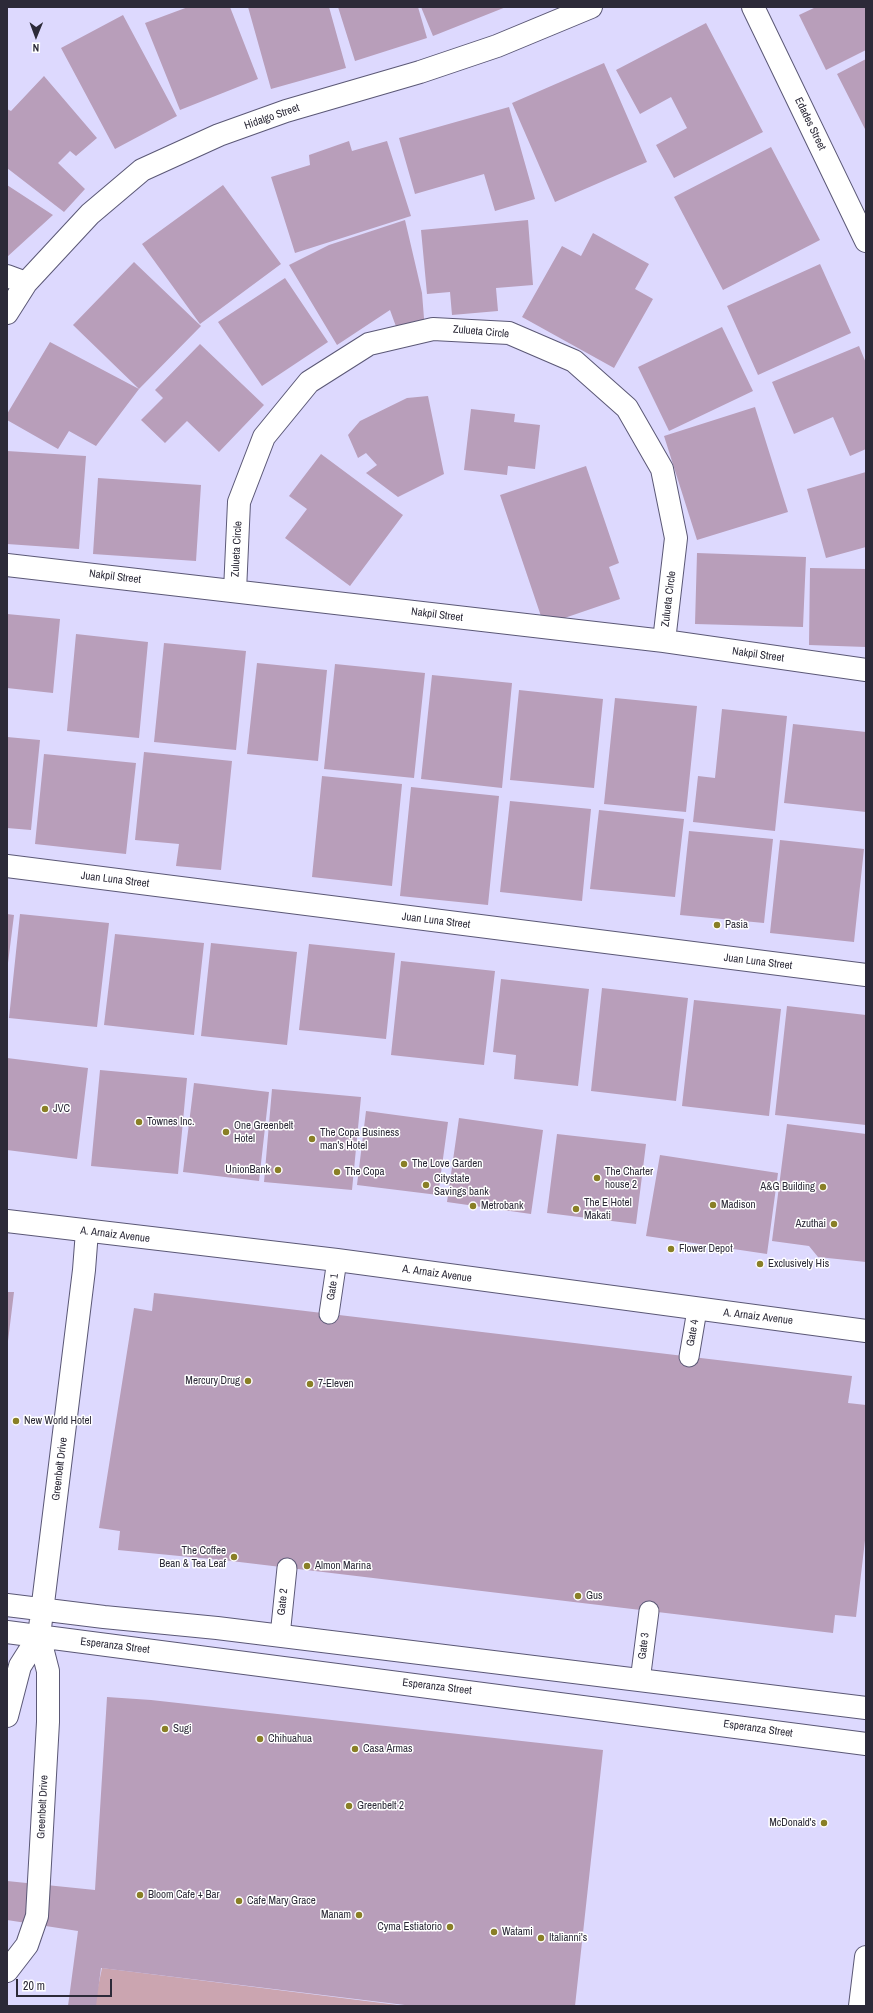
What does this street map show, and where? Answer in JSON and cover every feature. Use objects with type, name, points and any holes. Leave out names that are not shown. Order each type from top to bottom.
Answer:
[{"type":"street","name":"Hidalgo Street","points":[[7,313],[17,280],[90,214],[142,170],[220,136],[286,111],[420,72],[497,46],[591,7]]},
{"type":"street","name":"Edades Street","points":[[753,7],[866,241]]},
{"type":"street","name":"Zulueta Circle","points":[[235,591],[239,502],[264,437],[309,382],[369,344],[433,329],[508,333],[574,361],[580,366],[627,408],[662,469],[676,538],[664,642]]},
{"type":"street","name":"Nakpil Street","points":[[7,565],[664,642],[866,670]]},
{"type":"street","name":"Juan Luna Street","points":[[7,866],[866,975]]},
{"type":"street","name":"A. Arnaiz Avenue","points":[[7,1221],[337,1260],[866,1332]]},
{"type":"street","name":"Greenbelt Drive","points":[[7,1971],[27,1945],[37,1916],[48,1722],[48,1671],[39,1636],[84,1270],[87,1231]]},
{"type":"street","points":[[7,1605],[280,1636],[866,1708]]},
{"type":"street","name":"Esperanza Street","points":[[7,1632],[570,1704],[866,1744]]},
{"type":"street","name":"Greenbelt Drive","points":[[7,1716],[20,1666],[39,1636]]},
{"type":"street","points":[[570,1704],[573,1672]]},
{"type":"street","points":[[860,2006],[866,1956]]},
{"type":"lane","name":"Gate 1","points":[[329,1314],[337,1260]]},
{"type":"lane","name":"Gate 4","points":[[689,1357],[697,1310]]},
{"type":"lane","name":"Gate 2","points":[[280,1636],[287,1568]]},
{"type":"lane","name":"Gate 3","points":[[640,1680],[648,1611]]},
{"type":"shaded area","points":[[102,1968],[406,2006],[94,2006]]},
{"type":"building","points":[[188,7],[230,7],[258,79],[180,110],[145,23]]},
{"type":"building","points":[[248,7],[329,7],[346,68],[271,89]]},
{"type":"building","points":[[338,7],[418,7],[427,38],[355,61]]},
{"type":"building","points":[[421,7],[506,7],[433,36]]},
{"type":"building","points":[[816,7],[866,7],[866,50],[826,70],[799,15]]},
{"type":"building","points":[[123,15],[177,116],[115,149],[61,48]]},
{"type":"building","points":[[706,23],[763,132],[674,178],[656,145],[687,128],[671,97],[640,114],[616,70]]},
{"type":"building","points":[[866,59],[866,131],[837,74]]},
{"type":"building","points":[[604,63],[647,162],[555,202],[512,103]]},
{"type":"building","points":[[44,76],[97,138],[76,156],[70,151],[58,163],[85,189],[64,212],[7,168],[7,109],[11,111]]},
{"type":"building","points":[[509,107],[535,199],[495,211],[484,174],[415,194],[399,138]]},
{"type":"building","points":[[349,141],[352,151],[387,141],[411,216],[295,253],[271,177],[310,165],[309,155]]},
{"type":"building","points":[[771,147],[820,240],[723,290],[674,197]]},
{"type":"building","points":[[7,185],[53,215],[7,257]]},
{"type":"building","points":[[223,185],[281,264],[200,324],[142,244]]},
{"type":"building","points":[[405,220],[422,293],[425,331],[398,332],[390,310],[337,345],[289,265],[329,245]]},
{"type":"building","points":[[528,220],[533,285],[496,288],[498,311],[452,315],[450,292],[427,294],[421,230]]},
{"type":"building","points":[[593,233],[649,264],[635,289],[653,299],[614,368],[522,317],[562,246],[581,256]]},
{"type":"building","points":[[134,262],[201,326],[139,389],[73,325]]},
{"type":"building","points":[[820,264],[851,333],[758,375],[727,306]]},
{"type":"building","points":[[285,278],[328,342],[262,386],[218,322]]},
{"type":"building","points":[[722,327],[753,391],[669,431],[638,367]]},
{"type":"building","points":[[50,342],[139,389],[96,446],[69,431],[58,449],[7,420],[7,414]]},
{"type":"building","points":[[200,344],[264,405],[219,452],[187,421],[165,443],[141,420],[163,398],[155,390]]},
{"type":"building","points":[[859,346],[866,363],[866,449],[850,456],[833,417],[794,434],[772,382]]},
{"type":"building","points":[[428,396],[444,474],[398,497],[366,473],[377,465],[366,453],[358,458],[348,435],[360,421],[407,398]]},
{"type":"building","points":[[755,407],[788,512],[697,540],[664,436]]},
{"type":"building","points":[[471,409],[515,414],[514,422],[540,425],[535,469],[508,466],[507,475],[464,470]]},
{"type":"building","points":[[7,451],[86,456],[79,549],[7,544]]},
{"type":"building","points":[[321,454],[403,515],[350,586],[285,538],[307,509],[289,496]]},
{"type":"building","points":[[586,466],[619,563],[609,567],[620,599],[544,625],[500,495]]},
{"type":"building","points":[[866,472],[866,547],[826,558],[807,489]]},
{"type":"building","points":[[98,478],[201,485],[196,561],[93,554]]},
{"type":"building","points":[[697,553],[806,557],[803,627],[695,624]]},
{"type":"building","points":[[810,568],[866,569],[866,647],[809,645]]},
{"type":"building","points":[[7,614],[60,619],[53,693],[7,688]]},
{"type":"building","points":[[76,634],[148,642],[139,738],[67,731]]},
{"type":"building","points":[[164,643],[246,651],[236,750],[154,742]]},
{"type":"building","points":[[257,663],[327,670],[318,761],[247,754]]},
{"type":"building","points":[[335,664],[425,673],[414,778],[324,769]]},
{"type":"building","points":[[432,675],[512,683],[502,788],[421,779]]},
{"type":"building","points":[[519,690],[603,699],[594,788],[510,780]]},
{"type":"building","points":[[615,698],[697,706],[686,812],[604,804]]},
{"type":"building","points":[[722,709],[787,716],[775,831],[693,822],[698,776],[715,778]]},
{"type":"building","points":[[793,724],[866,732],[866,812],[784,803]]},
{"type":"building","points":[[7,737],[40,740],[31,830],[7,828]]},
{"type":"building","points":[[144,752],[232,761],[221,870],[176,866],[179,844],[135,840]]},
{"type":"building","points":[[44,754],[136,763],[126,854],[35,844]]},
{"type":"building","points":[[322,776],[402,784],[392,886],[312,877]]},
{"type":"building","points":[[411,787],[499,796],[488,905],[400,896]]},
{"type":"building","points":[[510,801],[591,809],[582,901],[500,892]]},
{"type":"building","points":[[599,810],[684,819],[675,897],[590,889]]},
{"type":"building","points":[[689,831],[773,839],[764,923],[680,915]]},
{"type":"building","points":[[780,840],[864,849],[854,942],[770,933]]},
{"type":"building","points":[[7,914],[14,915],[8,963],[7,963]]},
{"type":"building","points":[[20,914],[109,923],[97,1027],[9,1018]]},
{"type":"building","points":[[115,934],[204,943],[194,1035],[104,1025]]},
{"type":"building","points":[[211,943],[297,952],[287,1045],[201,1036]]},
{"type":"building","points":[[309,944],[395,953],[386,1039],[299,1030]]},
{"type":"building","points":[[401,961],[495,971],[484,1065],[391,1055]]},
{"type":"building","points":[[501,979],[589,989],[578,1086],[514,1079],[516,1055],[493,1052]]},
{"type":"building","points":[[602,988],[688,998],[676,1101],[591,1091]]},
{"type":"building","points":[[694,1000],[781,1009],[769,1116],[682,1106]]},
{"type":"building","points":[[787,1006],[866,1015],[866,1125],[775,1115]]},
{"type":"building","name":"JVC","points":[[7,1058],[88,1068],[77,1159],[7,1150]]},
{"type":"building","name":"Townes Inc.","points":[[100,1070],[187,1078],[178,1174],[91,1166]]},
{"type":"building","name":"One Greenbelt Hotel","points":[[194,1083],[269,1092],[259,1181],[183,1172]]},
{"type":"building","name":"The Copa Business man's Hotel","points":[[272,1089],[361,1097],[352,1190],[264,1182]]},
{"type":"building","points":[[366,1111],[448,1122],[438,1195],[357,1185]]},
{"type":"building","points":[[459,1118],[543,1130],[531,1214],[447,1202]]},
{"type":"building","name":"A&G Building","points":[[787,1124],[866,1134],[866,1262],[818,1257],[809,1246],[772,1241]]},
{"type":"building","name":"The Charter house 2","points":[[557,1134],[646,1144],[636,1224],[547,1213]]},
{"type":"building","name":"Madison","points":[[660,1155],[778,1173],[767,1254],[646,1236]]},
{"type":"building","points":[[7,1292],[14,1292],[8,1341],[7,1341]]},
{"type":"building","points":[[154,1293],[852,1376],[848,1403],[866,1405],[866,1532],[856,1617],[835,1615],[833,1633],[231,1561],[118,1550],[120,1531],[99,1528],[134,1308],[152,1311]]},
{"type":"building","name":"Greenbelt 2","points":[[107,1697],[151,1700],[603,1750],[575,2006],[413,2006],[101,1968],[96,2006],[68,2006],[78,1931],[7,1920],[7,1881],[95,1890]]},
{"type":"place","name":"Pasia","points":[[717,925]]},
{"type":"place","name":"JVC","points":[[45,1109]]},
{"type":"place","name":"Townes Inc.","points":[[139,1122]]},
{"type":"place","name":"One Greenbelt Hotel","points":[[226,1132]]},
{"type":"place","name":"The Copa Business man's Hotel","points":[[312,1139]]},
{"type":"place","name":"The Love Garden","points":[[404,1164]]},
{"type":"place","name":"UnionBank","points":[[278,1170]]},
{"type":"place","name":"The Copa","points":[[337,1172]]},
{"type":"place","name":"The Charter house 2","points":[[597,1178]]},
{"type":"place","name":"Citystate Savings bank","points":[[426,1185]]},
{"type":"place","name":"A&G Building","points":[[823,1187]]},
{"type":"place","name":"Madison","points":[[713,1205]]},
{"type":"place","name":"Metrobank","points":[[473,1206]]},
{"type":"place","name":"The E Hotel Makati","points":[[576,1209]]},
{"type":"place","name":"Azuthai","points":[[834,1224]]},
{"type":"place","name":"Flower Depot","points":[[671,1249]]},
{"type":"place","name":"Exclusively His","points":[[760,1264]]},
{"type":"place","name":"Mercury Drug","points":[[248,1381]]},
{"type":"place","name":"7-Eleven","points":[[310,1384]]},
{"type":"place","name":"New World Hotel","points":[[16,1421]]},
{"type":"place","name":"The Coffee Bean & Tea Leaf","points":[[234,1557]]},
{"type":"place","name":"Almon Marina","points":[[307,1566]]},
{"type":"place","name":"Gus","points":[[578,1596]]},
{"type":"place","name":"Sugi","points":[[165,1729]]},
{"type":"place","name":"Chihuahua","points":[[260,1739]]},
{"type":"place","name":"Casa Armas","points":[[355,1749]]},
{"type":"place","name":"Greenbelt 2","points":[[349,1806]]},
{"type":"place","name":"McDonald's","points":[[824,1823]]},
{"type":"place","name":"Bloom Cafe + Bar","points":[[140,1895]]},
{"type":"place","name":"Cafe Mary Grace","points":[[239,1901]]},
{"type":"place","name":"Manam","points":[[359,1915]]},
{"type":"place","name":"Cyma Estiatorio","points":[[450,1927]]},
{"type":"place","name":"Watami","points":[[494,1932]]},
{"type":"place","name":"Italianni's","points":[[541,1938]]}]
